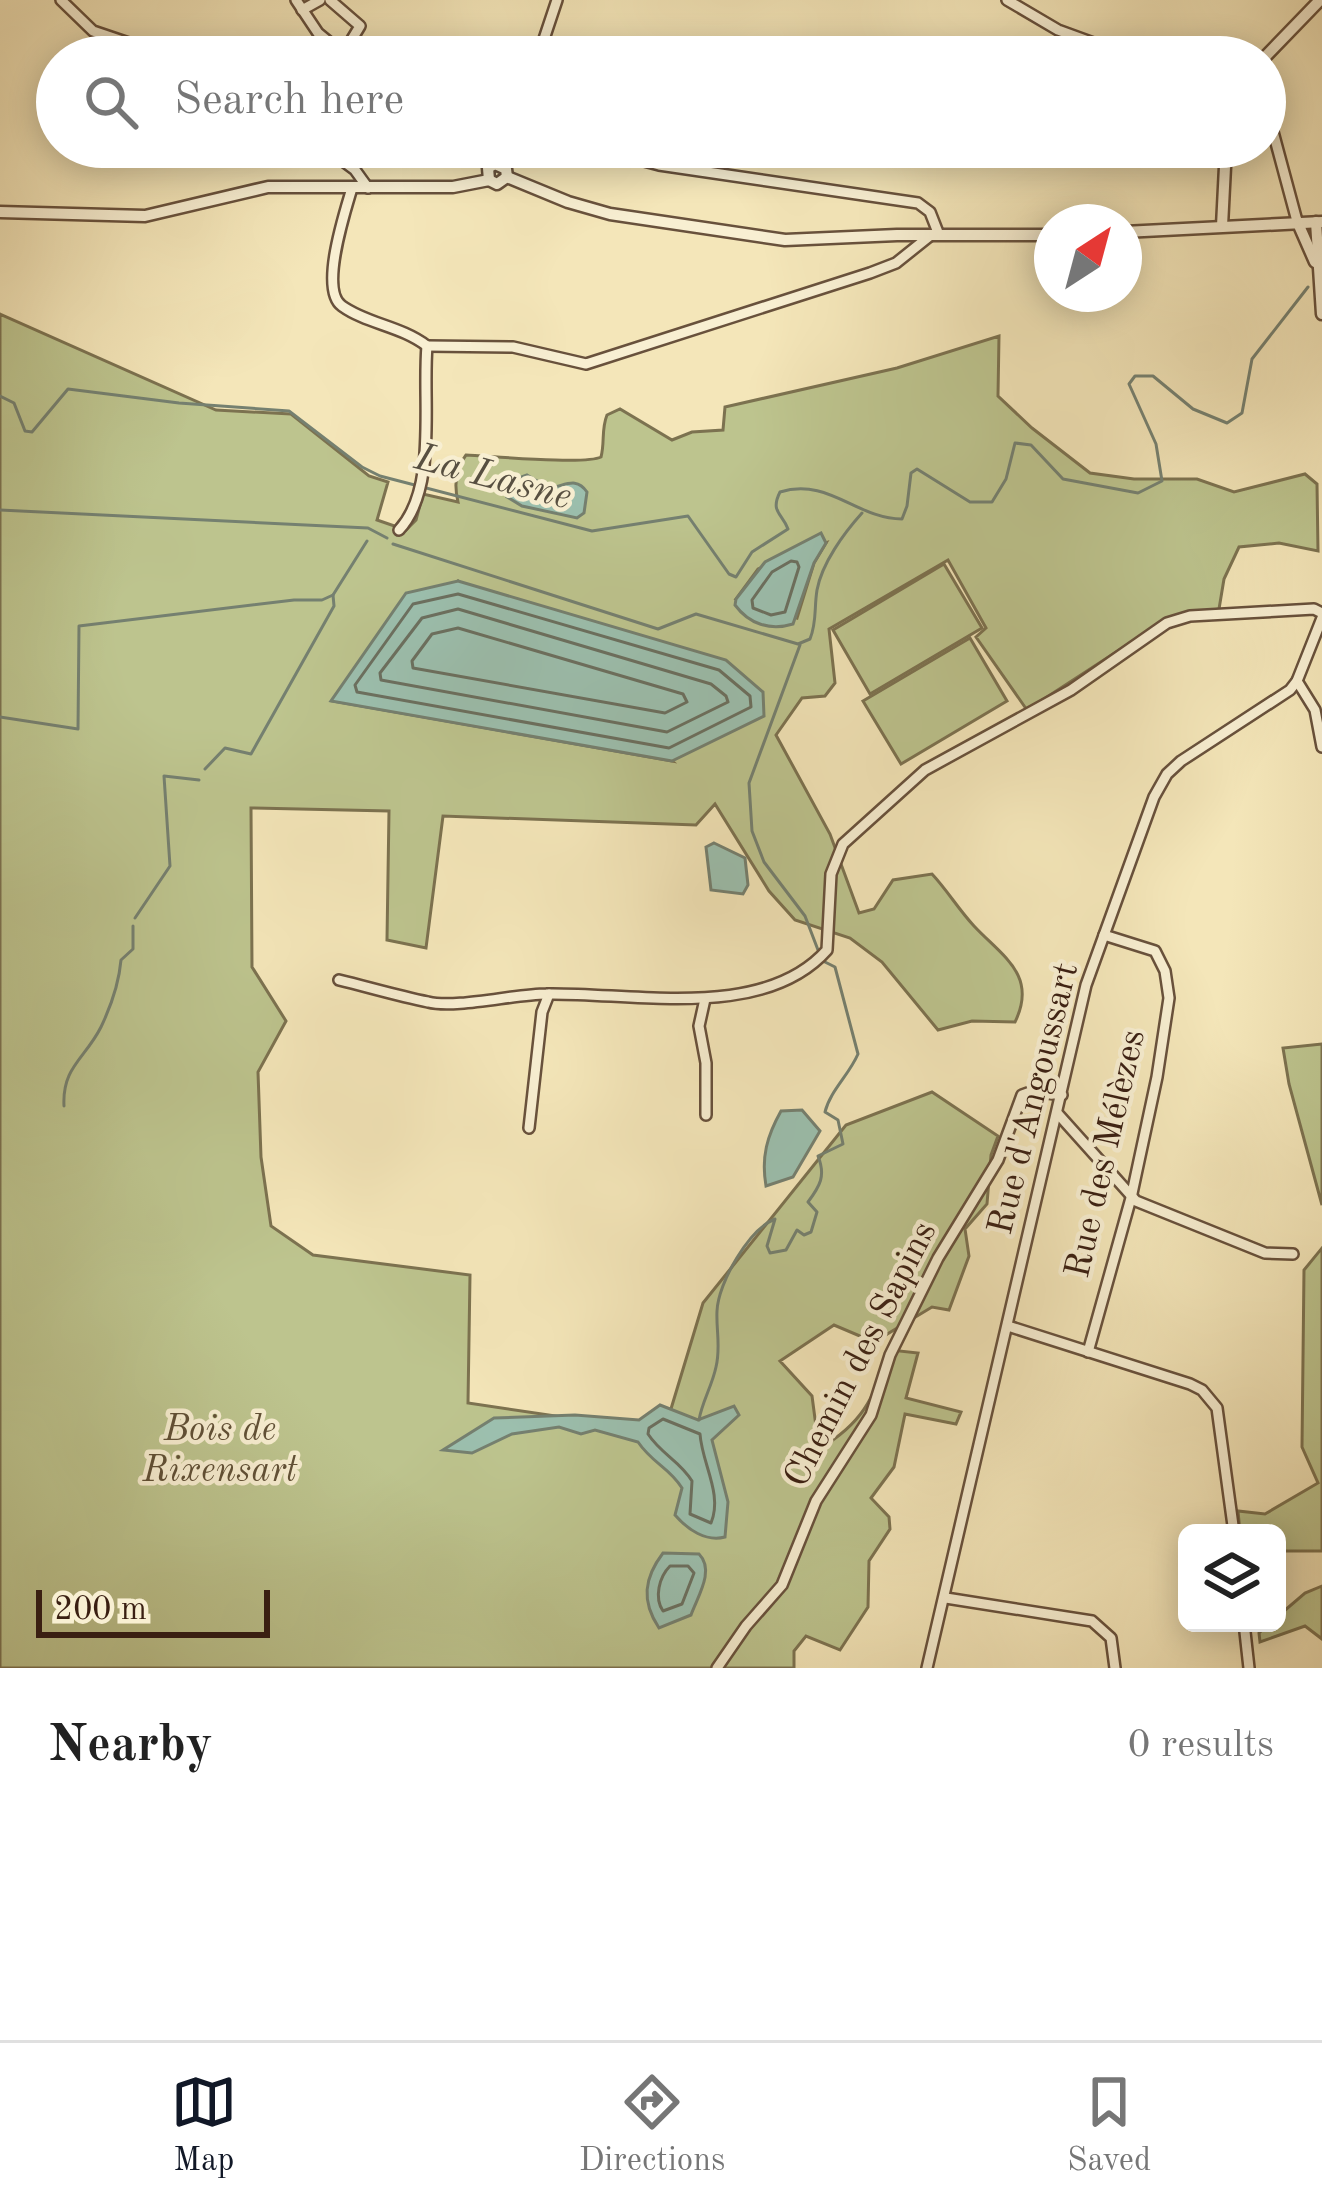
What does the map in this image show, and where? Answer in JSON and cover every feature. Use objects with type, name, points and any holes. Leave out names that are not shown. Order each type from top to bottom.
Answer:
[{"type":"street","points":[[61,0],[93,31],[108,36]]},
{"type":"street","points":[[320,0],[299,5],[322,36]]},
{"type":"street","points":[[545,36],[557,0]]},
{"type":"street","points":[[1006,0],[1074,36]]},
{"type":"street","points":[[1285,36],[1320,0]]},
{"type":"street","points":[[338,2],[360,26],[355,36]]},
{"type":"street","points":[[352,168],[368,188]]},
{"type":"street","points":[[489,180],[494,168]]},
{"type":"street","points":[[505,168],[507,177]]},
{"type":"street","points":[[679,168],[918,203],[930,212],[935,235]]},
{"type":"street","points":[[1222,226],[1225,168]]},
{"type":"street","points":[[1283,168],[1297,221],[1317,268]]},
{"type":"street","points":[[507,177],[610,214],[774,239],[1034,236]]},
{"type":"street","points":[[0,212],[145,216],[247,190],[466,187],[489,180],[497,184],[507,177]]},
{"type":"street","points":[[352,188],[332,278],[334,297],[342,306],[396,326],[427,346],[513,346],[586,364],[870,273],[896,263],[935,235]]},
{"type":"street","points":[[1142,231],[1319,222],[1322,314]]},
{"type":"street","points":[[399,530],[410,518],[425,453],[427,346]]},
{"type":"street","points":[[339,980],[429,1003],[549,994],[704,999],[775,982],[825,953],[830,935],[831,874],[843,844],[915,777],[1071,690],[1166,623],[1190,616],[1314,609],[1322,615],[1298,681],[1315,710],[1322,747]]},
{"type":"street","name":"Rue d'Angoussart","points":[[927,1668],[1086,985],[1154,797],[1167,774],[1189,755],[1277,702],[1298,681]]},
{"type":"street","name":"Rue des Mélèzes","points":[[1088,1352],[1131,1198],[1157,1077],[1168,993],[1165,971],[1155,951],[1104,935]]},
{"type":"street","points":[[529,1128],[542,1012],[549,994]]},
{"type":"street","points":[[704,999],[699,1026],[706,1063],[706,1115]]},
{"type":"street","name":"Chemin des Sapins","points":[[717,1668],[782,1585],[816,1501],[871,1415],[890,1354],[930,1274],[998,1160],[1022,1095],[1033,1091],[1062,1095]]},
{"type":"street","points":[[1058,1114],[1131,1198],[1265,1253],[1293,1255]]},
{"type":"street","points":[[1008,1326],[1190,1384],[1211,1398],[1220,1418],[1233,1524]]},
{"type":"street","points":[[946,1598],[1091,1622],[1111,1638],[1114,1668]]},
{"type":"street","points":[[1245,1632],[1249,1668]]},
{"type":"green space","name":"Bois de Rixensart","points":[[0,314],[216,410],[291,414],[369,476],[388,482],[377,520],[406,530],[416,520],[423,494],[458,502],[456,477],[466,455],[558,460],[601,457],[607,415],[620,409],[672,440],[692,432],[723,430],[725,407],[897,368],[999,336],[998,396],[1090,473],[1197,479],[1234,492],[1305,474],[1317,484],[1318,551],[1279,543],[1239,547],[1224,579],[1219,609],[1167,619],[1027,710],[976,637],[986,628],[948,560],[829,629],[835,683],[825,696],[802,698],[776,735],[830,834],[859,913],[874,909],[893,880],[932,874],[1014,968],[1022,991],[1015,1022],[972,1021],[938,1030],[882,962],[850,938],[795,920],[769,891],[715,804],[696,825],[443,816],[426,948],[387,940],[389,811],[251,808],[252,967],[286,1021],[258,1072],[261,1157],[271,1226],[313,1255],[470,1275],[468,1403],[664,1432],[703,1303],[846,1125],[932,1092],[998,1136],[991,1155],[987,1204],[965,1229],[969,1256],[949,1310],[932,1307],[874,1342],[834,1325],[780,1361],[812,1396],[819,1449],[847,1429],[866,1407],[891,1350],[918,1353],[906,1398],[961,1412],[956,1424],[905,1414],[894,1467],[871,1498],[889,1517],[890,1529],[869,1561],[868,1607],[840,1650],[806,1636],[794,1651],[794,1668],[0,1668]],"holes":[[[826,543],[814,563],[797,618],[736,599],[758,569]],[[458,581],[672,761],[333,701]]]},
{"type":"green space","points":[[944,564],[982,628],[870,694],[833,630]]},
{"type":"green space","points":[[970,638],[1007,701],[901,764],[863,701]]},
{"type":"green space","points":[[1322,1044],[1322,1205],[1283,1048]]},
{"type":"green space","points":[[1322,1248],[1322,1551],[1286,1551],[1286,1524],[1239,1524],[1238,1511],[1265,1514],[1318,1483],[1302,1447],[1304,1270]]},
{"type":"green space","points":[[1322,1586],[1322,1639],[1305,1626],[1260,1642],[1260,1632],[1286,1632],[1286,1609]]},
{"type":"water","points":[[527,475],[549,488],[579,484],[587,492],[584,513],[577,518],[522,506],[507,497],[516,479]]},
{"type":"water","points":[[821,533],[826,543],[793,624],[768,626],[741,612],[736,599],[765,562]]},
{"type":"water","points":[[458,581],[726,660],[763,692],[764,716],[672,761],[331,701],[406,593]]},
{"type":"water","points":[[714,843],[745,858],[748,885],[743,894],[711,890],[706,847]]},
{"type":"water","points":[[802,1110],[820,1131],[793,1177],[766,1186],[765,1156],[776,1120],[781,1111]]},
{"type":"water","points":[[660,1405],[698,1420],[734,1406],[739,1415],[712,1440],[728,1502],[725,1537],[698,1534],[675,1515],[682,1488],[638,1442],[595,1430],[581,1434],[559,1427],[512,1434],[472,1453],[443,1450],[494,1418],[575,1415],[639,1420]]},
{"type":"water","points":[[663,1553],[699,1554],[705,1575],[691,1615],[659,1628],[647,1590]]},
{"type":"waterway","name":"La Lasne","points":[[0,396],[14,403],[25,431],[32,432],[68,389],[289,411],[380,476],[592,531],[688,516],[729,574],[736,577],[752,552],[788,529],[777,508],[780,492],[813,490],[871,513],[902,519],[911,473],[917,469],[970,502],[992,502],[1006,479],[1015,443],[1031,445],[1063,479],[1138,493],[1162,481],[1156,444],[1129,384],[1135,376],[1153,376],[1193,409],[1227,423],[1242,413],[1252,359],[1308,287]]},
{"type":"waterway","points":[[0,510],[368,528],[387,538]]},
{"type":"waterway","points":[[393,544],[658,629],[696,614],[798,644],[810,639],[824,569],[862,513]]},
{"type":"waterway","points":[[205,769],[225,748],[251,754],[334,606],[333,595],[367,541]]},
{"type":"waterway","points":[[0,717],[78,729],[79,626],[322,600],[333,595]]},
{"type":"waterway","points":[[800,645],[749,783],[752,831],[764,862],[805,916],[818,950]]},
{"type":"waterway","points":[[135,918],[170,866],[164,776],[199,780]]},
{"type":"waterway","points":[[64,1106],[71,1072],[101,1027],[121,960],[133,949],[133,926]]},
{"type":"waterway","points":[[699,1420],[716,1367],[717,1311],[729,1272],[745,1245],[775,1219],[767,1246],[770,1253],[786,1250],[797,1230],[804,1235],[811,1232],[817,1212],[808,1202],[820,1181],[818,1156],[843,1144],[838,1120],[825,1112],[858,1054],[835,967],[825,962]]}]
